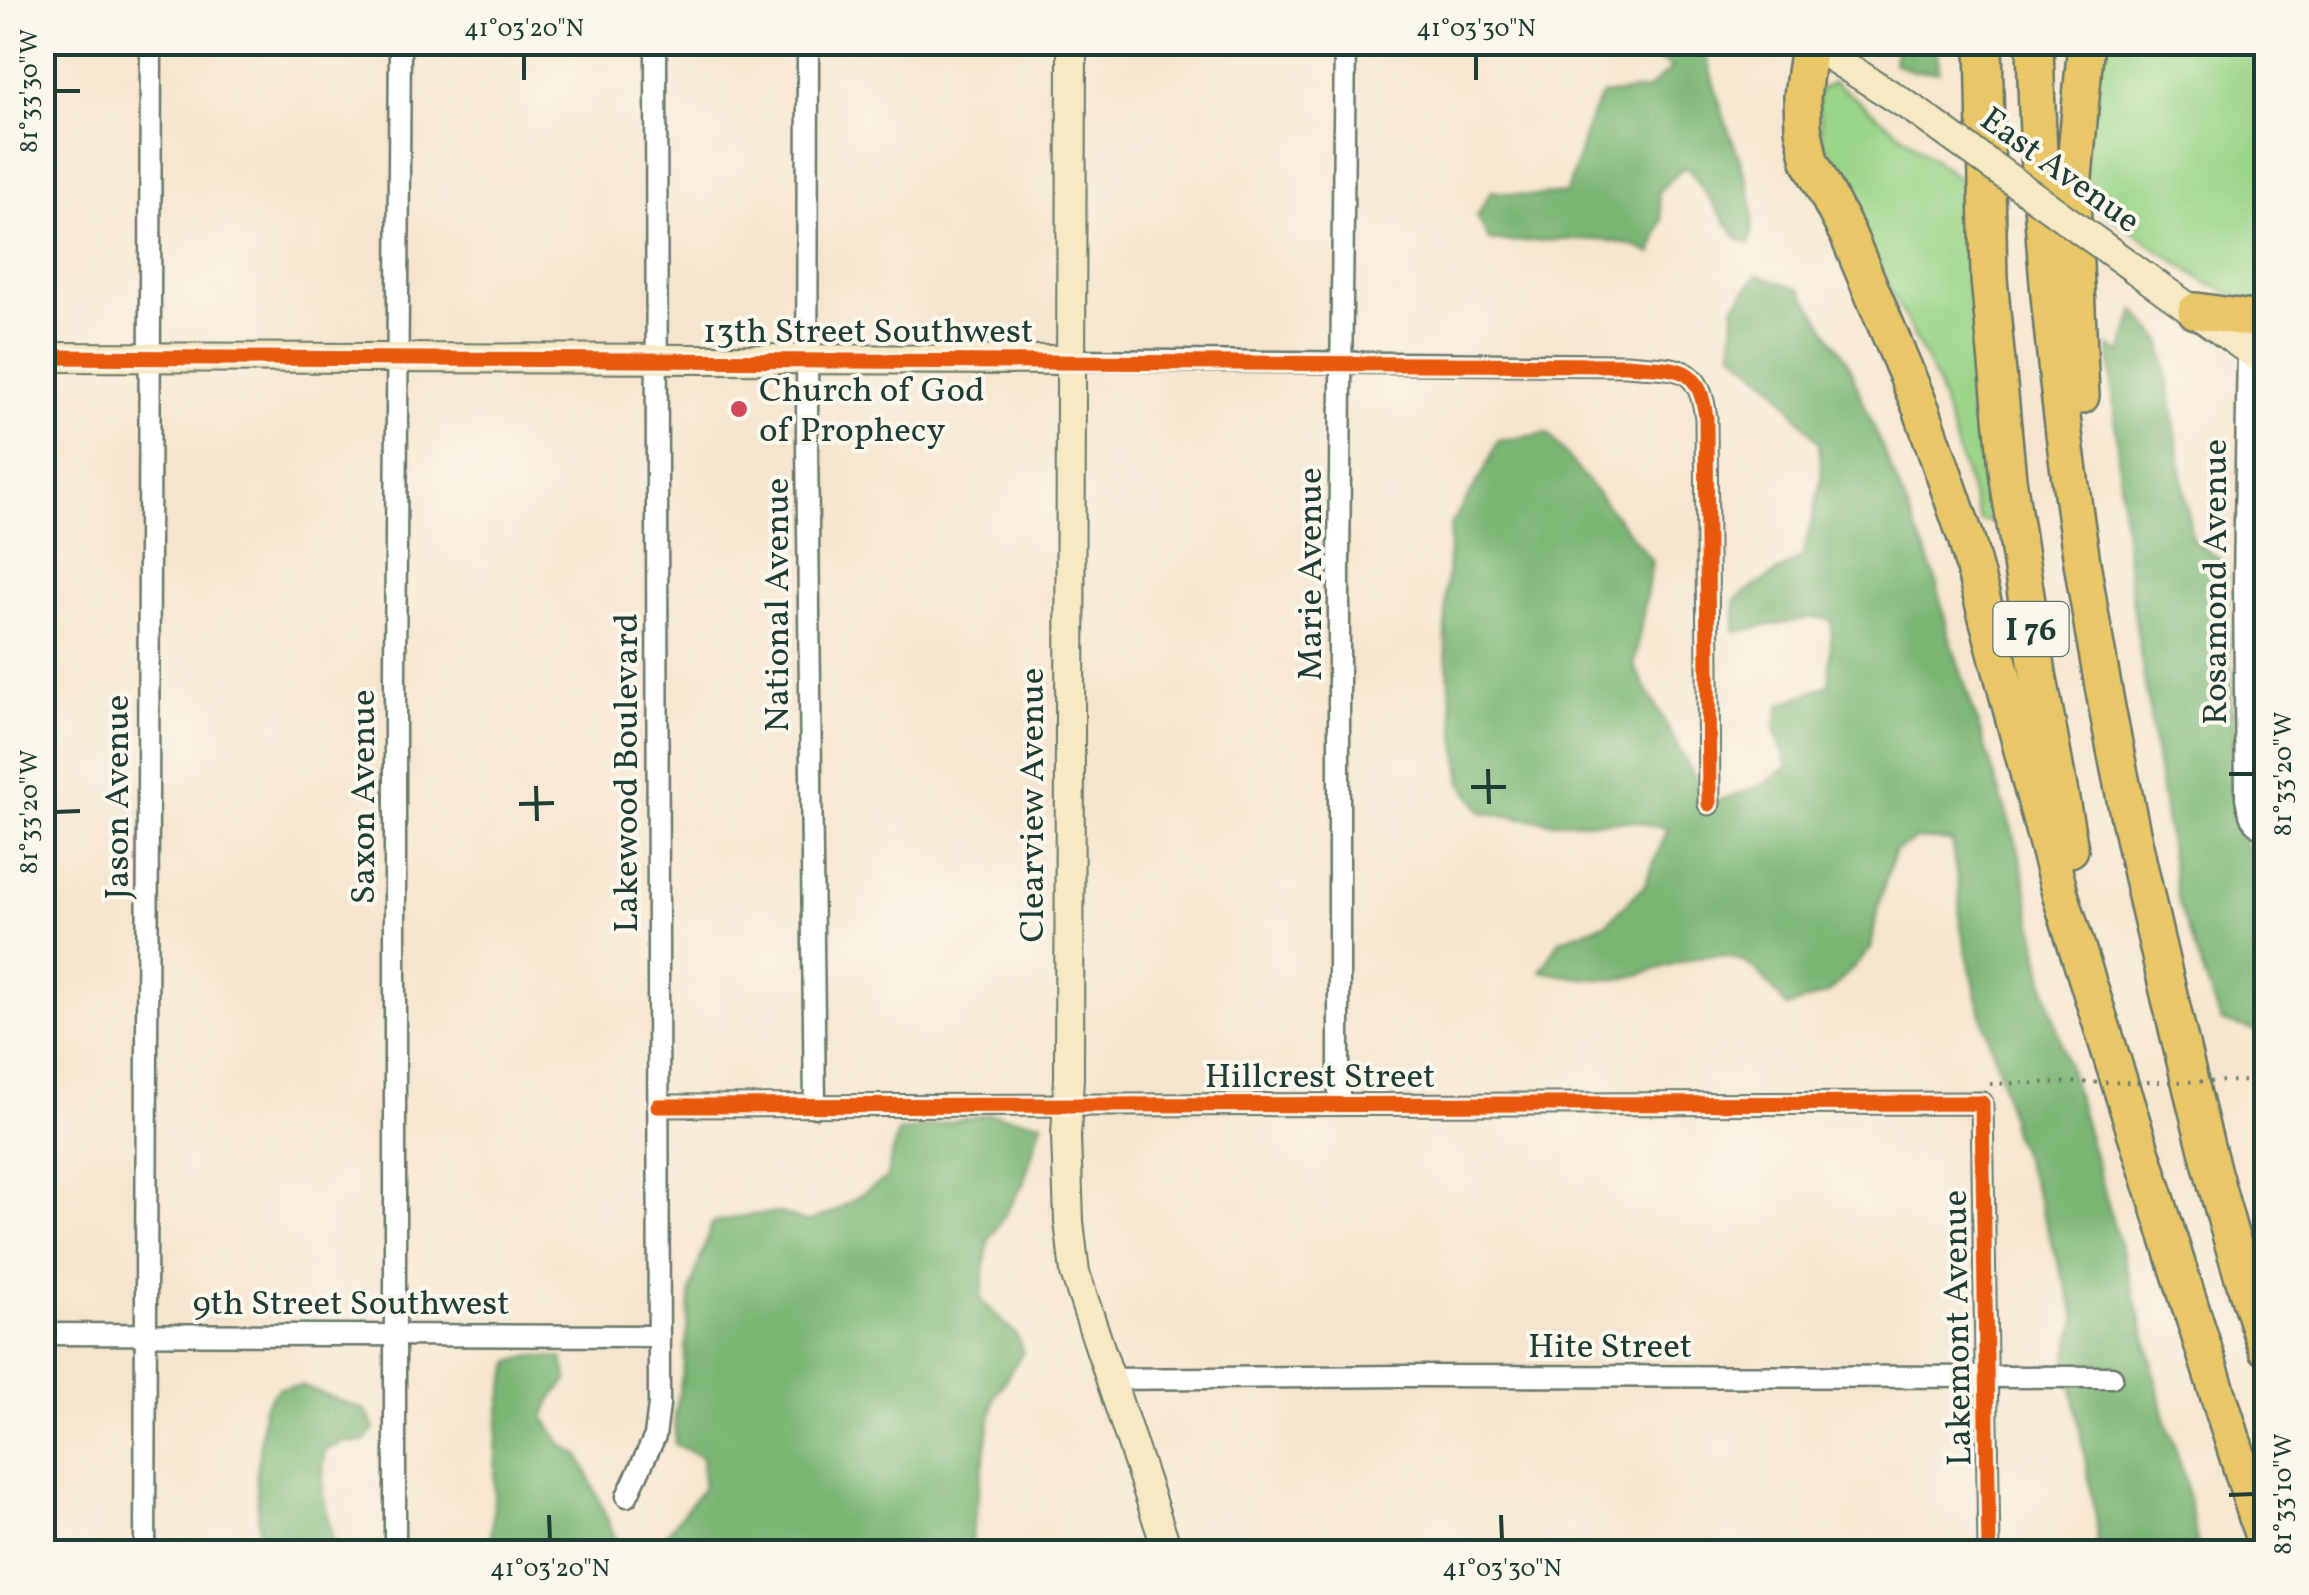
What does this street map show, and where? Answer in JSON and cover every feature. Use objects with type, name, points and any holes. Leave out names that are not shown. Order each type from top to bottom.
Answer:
[{"type":"highway","name":"I 76","points":[[1984,42],[1988,279],[2008,479],[2062,808],[2091,944],[2159,1204],[2266,1546]]},
{"type":"highway","name":"I 76","points":[[2035,42],[2046,271],[2056,377],[2068,484],[2094,637],[2134,846],[2198,1120],[2266,1348]]},
{"type":"highway","points":[[2086,42],[2072,199],[2094,637]]},
{"type":"highway","points":[[1809,43],[1802,96],[1810,161],[1848,235],[1922,411],[1966,538],[2061,897],[2159,1204]]},
{"type":"highway","points":[[2196,311],[2260,344]]},
{"type":"street","name":"Jason Avenue","points":[[145,1552],[151,42]]},
{"type":"street","name":"Saxon Avenue","points":[[395,1552],[394,668],[400,42]]},
{"type":"street","name":"Lakewood Boulevard","points":[[628,1496],[655,1436],[659,1404],[656,42]]},
{"type":"street","name":"National Avenue","points":[[808,42],[815,1106]]},
{"type":"street","name":"Clearview Avenue","points":[[1072,42],[1068,1222],[1075,1273],[1168,1552]]},
{"type":"street","name":"Marie Avenue","points":[[1339,1104],[1344,42]]},
{"type":"street","name":"East Avenue","points":[[1809,43],[1916,111],[2196,311]]},
{"type":"street","name":"Rosamond Avenue","points":[[2260,344],[2244,583],[2249,815],[2266,830]]},
{"type":"street","name":"13th Street Southwest","points":[[42,357],[1342,361],[1628,365],[1673,370],[1692,376],[1703,392],[1706,418],[1710,804]]},
{"type":"street","name":"Hillcrest Street","points":[[658,1106],[1982,1102]]},
{"type":"street","name":"Lakemont Avenue","points":[[1982,1102],[1989,1552]]},
{"type":"street","name":"9th Street Southwest","points":[[42,1334],[659,1336]]},
{"type":"street","name":"Hite Street","points":[[1109,1379],[2112,1377]]},
{"type":"path","points":[[2021,1083],[2266,1081]]},
{"type":"green space","points":[[1617,43],[1702,43],[1751,195],[1750,244],[1737,238],[1688,168],[1682,168],[1658,192],[1662,220],[1652,254],[1634,246],[1594,240],[1489,240],[1477,216],[1491,191],[1529,196],[1566,193],[1590,118],[1602,95],[1647,90],[1672,68],[1650,55],[1616,51]]},
{"type":"green space","points":[[1897,43],[1937,43],[1939,71],[1913,71],[1894,63]]},
{"type":"green space","points":[[2096,43],[2266,43],[2266,308],[2208,284],[2083,197]]},
{"type":"green space","points":[[1834,82],[1971,188],[1997,522],[1980,521],[1936,381],[1842,193],[1821,135],[1817,92]]},
{"type":"green space","points":[[1757,275],[1801,290],[1846,359],[1935,576],[1948,632],[2020,855],[2046,990],[2184,1475],[2199,1552],[2096,1552],[2097,1523],[2067,1359],[2077,1320],[2013,1133],[1980,1009],[1960,924],[1951,841],[1916,839],[1894,852],[1878,906],[1871,949],[1828,994],[1787,1007],[1751,967],[1720,955],[1685,960],[1617,979],[1541,971],[1560,940],[1608,922],[1644,886],[1668,829],[1633,821],[1550,822],[1482,812],[1462,783],[1446,653],[1451,524],[1483,474],[1498,441],[1548,433],[1652,561],[1634,666],[1709,804],[1764,785],[1788,766],[1775,729],[1780,705],[1829,685],[1832,620],[1814,617],[1735,632],[1735,599],[1803,556],[1822,477],[1819,443],[1775,387],[1733,351],[1734,306]]},
{"type":"green space","points":[[2135,310],[2162,342],[2192,540],[2225,563],[2240,836],[2258,861],[2263,923],[2263,1033],[2221,1021],[2178,903],[2127,565],[2109,346],[2122,354]]},
{"type":"green space","points":[[990,1114],[1042,1122],[1023,1184],[988,1242],[981,1299],[1017,1336],[1023,1352],[994,1397],[969,1552],[652,1552],[703,1488],[702,1458],[675,1444],[675,1414],[691,1289],[712,1223],[781,1213],[806,1222],[834,1212],[886,1179],[898,1132]]},
{"type":"green space","points":[[531,1356],[562,1358],[568,1379],[551,1400],[544,1417],[563,1445],[580,1456],[617,1542],[612,1552],[485,1552],[490,1548],[505,1385],[511,1362]]},
{"type":"green space","points":[[302,1386],[365,1410],[375,1428],[365,1442],[344,1442],[324,1451],[323,1494],[335,1552],[255,1552],[260,1541],[256,1481],[264,1406],[278,1388]]},
{"type":"cycle path","points":[[42,357],[1627,365],[1672,369],[1698,386],[1706,418],[1709,804]]},
{"type":"cycle path","points":[[658,1106],[1982,1103],[1989,1552]]},
{"type":"place","name":"Church of God of Prophecy","points":[[739,409]]}]
